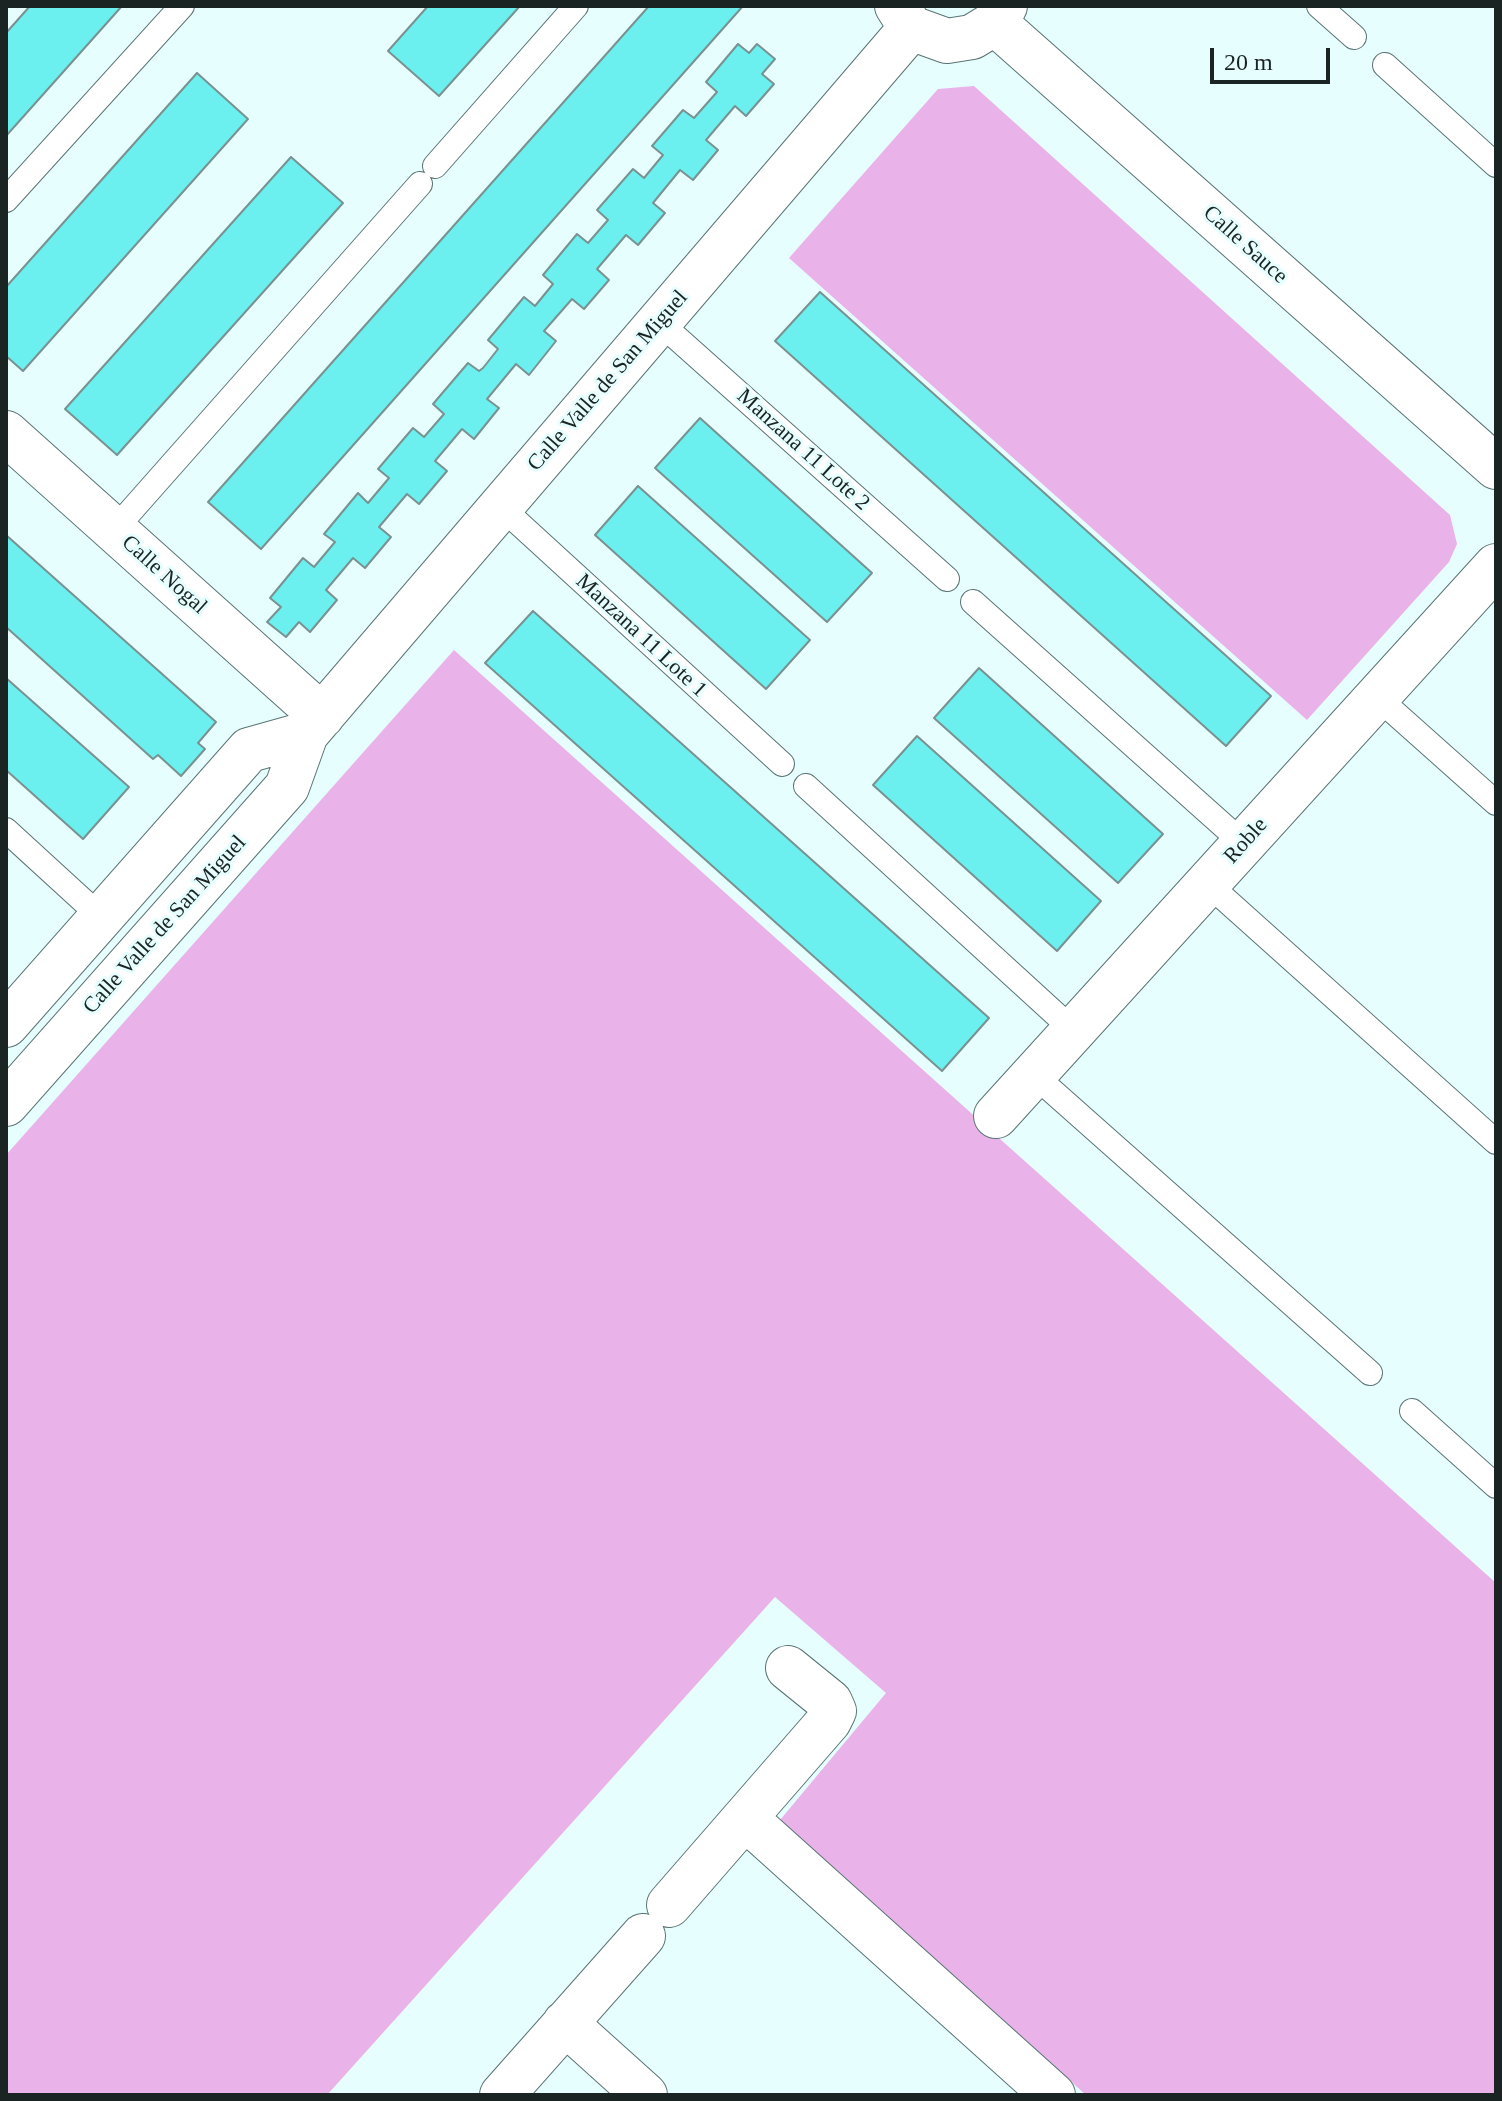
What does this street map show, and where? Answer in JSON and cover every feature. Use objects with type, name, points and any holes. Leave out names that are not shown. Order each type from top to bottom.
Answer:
[{"type":"street","points":[[904,17],[947,41],[972,37],[1000,14]]},
{"type":"street","name":"Calle Sauce","points":[[1000,14],[1496,467]]},
{"type":"street","name":"Calle Valle de San Miguel","points":[[6,1104],[287,787],[314,725],[659,322],[904,17]]},
{"type":"street","name":"Calle Nogal","points":[[6,433],[114,530],[314,725]]},
{"type":"street","name":"Roble","points":[[996,1116],[1496,566]]},
{"type":"street","points":[[6,1025],[249,750],[314,725]]},
{"type":"street","points":[[502,2095],[829,1721],[834,1711],[830,1702],[788,1668]]},
{"type":"street","points":[[745,1818],[1053,2095]]},
{"type":"street","points":[[565,2023],[645,2095]]},
{"type":"lane","points":[[6,200],[182,6]]},
{"type":"lane","points":[[114,530],[576,6]]},
{"type":"lane","points":[[1319,6],[1354,37]]},
{"type":"lane","points":[[1385,65],[1496,165]]},
{"type":"lane","name":"Manzana 11 Lote 2","points":[[659,322],[947,579]]},
{"type":"lane","name":"Manzana 11 Lote 1","points":[[501,507],[782,764]]},
{"type":"lane","points":[[973,602],[1244,844]]},
{"type":"lane","points":[[1377,697],[1496,803]]},
{"type":"lane","points":[[806,786],[1073,1030]]},
{"type":"lane","points":[[6,830],[101,917]]},
{"type":"lane","points":[[1207,883],[1496,1142]]},
{"type":"lane","points":[[1033,1074],[1370,1373]]},
{"type":"lane","points":[[1412,1411],[1496,1486]]},
{"type":"shaded area","points":[[974,86],[1450,515],[1457,544],[1449,562],[1307,720],[789,258],[938,89]]},
{"type":"shaded area","points":[[454,650],[1496,1583],[1496,2095],[1086,2095],[780,1820],[886,1693],[775,1597],[327,2095],[6,2095],[6,1155]]},
{"type":"building","points":[[30,6],[122,6],[6,136],[6,33]]},
{"type":"building","points":[[428,6],[520,6],[439,96],[388,51]]},
{"type":"building","points":[[649,6],[743,6],[261,549],[208,502]]},
{"type":"building","points":[[738,44],[749,53],[757,44],[775,59],[762,74],[774,84],[746,116],[735,106],[706,140],[718,150],[693,180],[680,170],[653,203],[665,213],[638,245],[626,235],[597,269],[609,280],[584,309],[572,299],[544,331],[556,341],[529,375],[516,364],[487,399],[499,408],[474,439],[462,429],[435,461],[447,471],[419,504],[407,494],[379,527],[391,537],[365,568],[353,558],[326,590],[337,600],[310,632],[299,622],[286,637],[267,622],[281,607],[270,598],[303,558],[314,567],[335,542],[324,534],[358,493],[368,503],[389,478],[378,469],[413,428],[424,437],[444,414],[433,404],[468,363],[479,371],[483,368],[498,349],[488,340],[524,297],[535,306],[553,284],[543,275],[577,234],[588,243],[608,220],[597,210],[633,169],[644,178],[663,155],[652,146],[683,110],[694,118],[717,92],[706,82]]},
{"type":"building","points":[[197,73],[248,119],[23,371],[6,356],[6,287]]},
{"type":"building","points":[[291,157],[343,203],[117,455],[65,409]]},
{"type":"building","points":[[820,292],[1271,696],[1226,746],[775,341]]},
{"type":"building","points":[[700,418],[872,573],[827,622],[655,468]]},
{"type":"building","points":[[638,486],[810,640],[766,689],[595,535]]},
{"type":"building","points":[[6,535],[216,722],[198,743],[205,749],[181,776],[158,755],[153,759],[6,627]]},
{"type":"building","points":[[533,611],[989,1018],[942,1071],[485,663]]},
{"type":"building","points":[[979,668],[1163,834],[1118,883],[934,718]]},
{"type":"building","points":[[6,678],[129,787],[83,839],[6,770]]},
{"type":"building","points":[[917,736],[1101,901],[1057,951],[873,785]]}]
